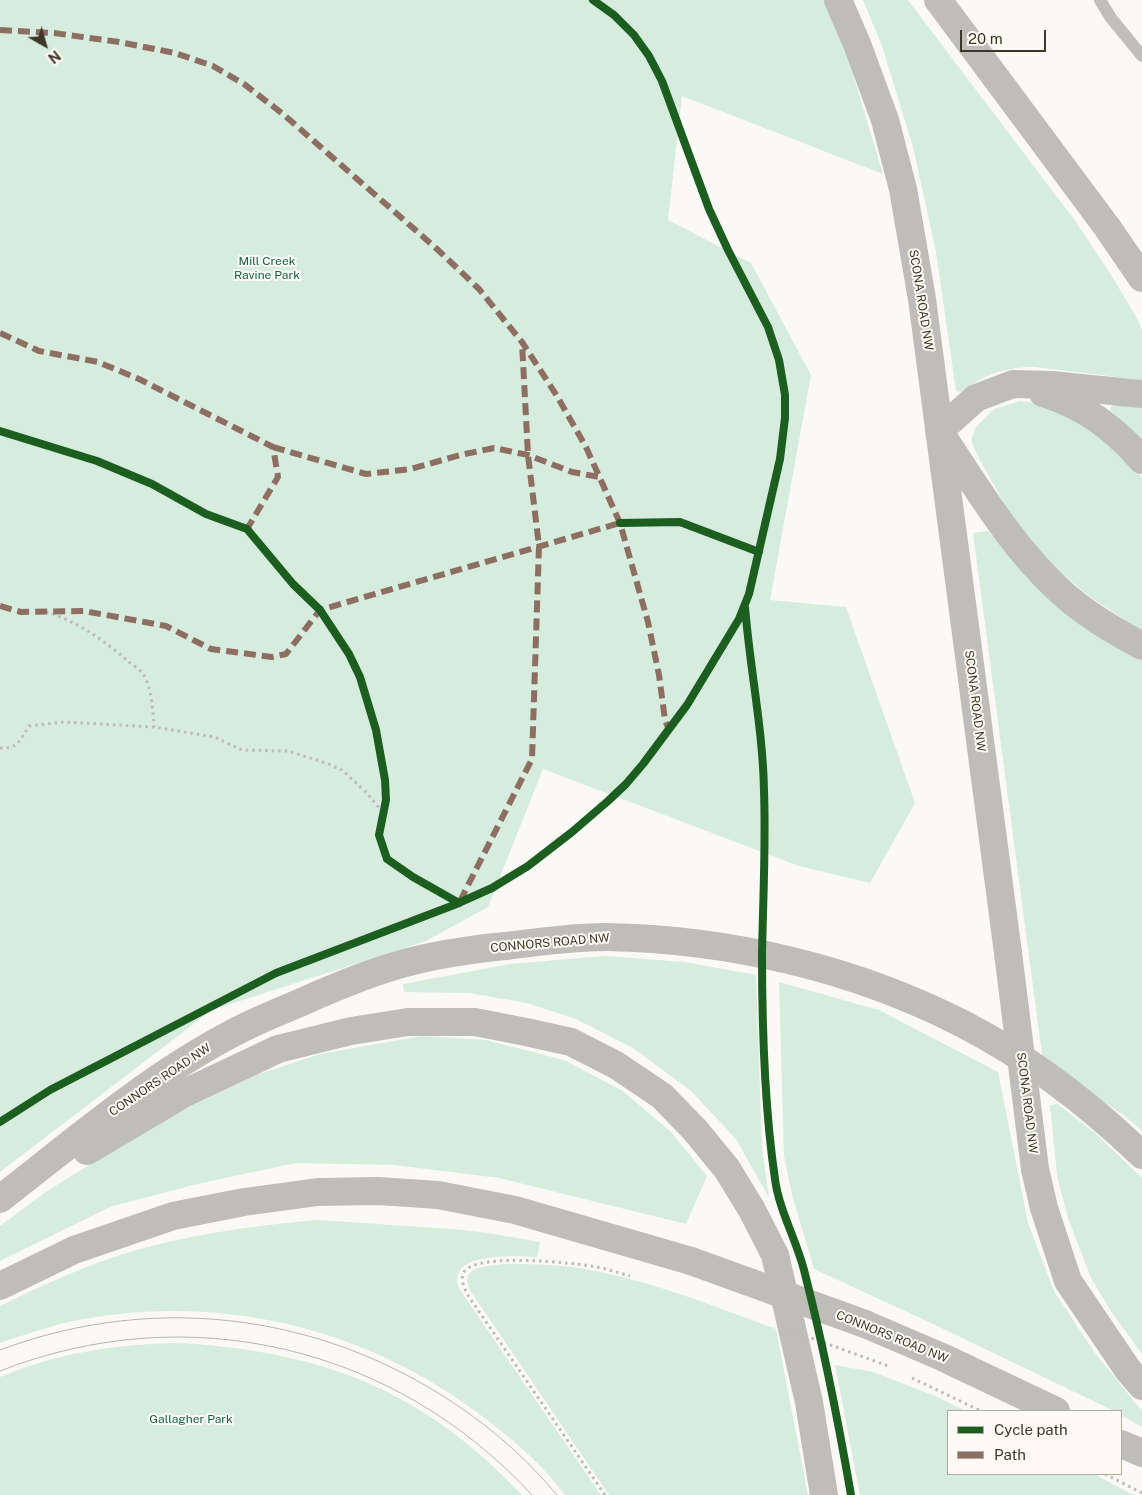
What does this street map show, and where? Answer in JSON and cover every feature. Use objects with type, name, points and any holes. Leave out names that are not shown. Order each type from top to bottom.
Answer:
[{"type":"main road","name":"SCONA ROAD NW","points":[[838,0],[857,44],[885,120],[903,189],[922,299],[1035,1168],[1044,1208],[1068,1281],[1122,1362],[1142,1386]]},
{"type":"main road","points":[[938,0],[1107,227],[1142,278]]},
{"type":"main road","points":[[1013,384],[1066,400],[1091,414],[1119,437],[1142,460]]},
{"type":"main road","points":[[1142,394],[1052,384],[1013,384],[976,398],[940,431],[1008,534],[1037,568],[1060,592],[1101,622],[1142,646]]},
{"type":"main road","name":"CONNORS ROAD NW","points":[[0,1198],[141,1090],[191,1057],[249,1025],[360,977],[415,960],[473,950],[532,942],[604,937],[671,940],[762,954],[846,975],[908,999],[963,1024],[1028,1062],[1079,1100],[1142,1155]]},
{"type":"main road","points":[[0,1204],[185,1093],[278,1049],[351,1031],[408,1022],[475,1022],[570,1042],[616,1066],[662,1096],[695,1130],[727,1169],[752,1210],[775,1255],[809,1402],[824,1495]]},
{"type":"main road","name":"CONNORS ROAD NW","points":[[0,1286],[74,1250],[173,1216],[244,1202],[318,1192],[378,1191],[438,1195],[515,1210],[691,1261],[865,1324],[942,1356],[1054,1410]]},
{"type":"main road","points":[[1122,1444],[1142,1453]]},
{"type":"lane","points":[[1100,0],[1111,18],[1142,56]]},
{"type":"path","points":[[46,612],[64,617],[92,634],[143,674],[153,702],[154,727]]},
{"type":"path","points":[[0,748],[16,746],[28,726],[64,722],[154,727],[214,738],[242,750],[288,751],[342,770],[366,792],[383,817]]},
{"type":"path","points":[[383,817],[386,800]]},
{"type":"path","points":[[605,1495],[467,1294],[462,1282],[464,1273],[468,1268],[484,1262],[544,1260],[596,1267],[632,1276]]},
{"type":"path","points":[[818,1334],[822,1350]]},
{"type":"path","points":[[890,1367],[898,1371]]},
{"type":"path","points":[[906,1375],[979,1410]]},
{"type":"path","points":[[1107,1475],[1142,1493]]},
{"type":"green space","name":"Mill Creek Ravine Park","points":[[0,0],[825,0],[847,55],[883,174],[682,96],[668,220],[751,263],[811,375],[770,600],[846,607],[915,803],[870,883],[799,866],[543,769],[488,907],[426,941],[212,1010],[0,1172]]},
{"type":"green space","points":[[863,0],[908,0],[1076,222],[1137,318],[1142,330],[1142,380],[1024,367],[1005,370],[987,376],[961,392],[956,391],[936,252],[913,147],[882,46]]},
{"type":"green space","points":[[1020,401],[1041,403],[1083,421],[1123,454],[1142,478],[1142,631],[1090,597],[1049,562],[1012,517],[977,455],[971,440],[976,427],[994,409]]},
{"type":"green space","points":[[1114,401],[1142,404],[1142,440],[1110,410]]},
{"type":"green space","points":[[988,531],[1031,579],[1142,658],[1142,1131],[1125,1116],[1043,1062],[973,533]]},
{"type":"green space","points":[[605,956],[685,962],[756,975],[762,1147],[769,1198],[736,1139],[691,1091],[633,1048],[576,1019],[527,1003],[469,993],[404,992],[403,984],[510,964]]},
{"type":"green space","points":[[779,982],[879,1010],[998,1072],[1028,1223],[1054,1291],[1095,1353],[1142,1411],[1142,1427],[1122,1416],[1122,1410],[1112,1410],[814,1269],[792,1195],[784,1156]]},
{"type":"green space","points":[[422,1036],[486,1040],[564,1060],[623,1091],[671,1132],[707,1176],[686,1224],[499,1178],[394,1165],[296,1163],[197,1184],[110,1207],[0,1261],[0,1226],[47,1191],[160,1121],[256,1075],[320,1054]]},
{"type":"green space","points":[[1057,1104],[1095,1133],[1142,1178],[1142,1354],[1112,1313],[1091,1278],[1068,1218],[1057,1176],[1050,1105]]},
{"type":"green space","points":[[317,1220],[452,1229],[540,1242],[537,1257],[484,1258],[471,1262],[462,1268],[458,1277],[460,1290],[601,1495],[565,1495],[544,1470],[507,1436],[468,1406],[425,1378],[380,1355],[333,1337],[285,1324],[235,1315],[185,1311],[135,1313],[73,1321],[0,1343],[0,1306],[94,1264],[132,1251],[172,1241],[254,1227]]},
{"type":"green space","points":[[503,1264],[560,1266],[604,1273],[679,1294],[776,1329],[808,1495],[609,1495],[469,1289],[468,1275],[472,1271]]},
{"type":"green space","name":"Gallagher Park","points":[[178,1343],[230,1347],[278,1355],[323,1367],[366,1382],[407,1402],[446,1428],[484,1458],[522,1495],[0,1495],[0,1377],[43,1362],[87,1351],[132,1345]]},
{"type":"green space","points":[[835,1365],[873,1372],[935,1396],[964,1410],[947,1410],[947,1475],[1096,1475],[1133,1495],[860,1495]]},
{"type":"tram line","points":[[0,1350],[61,1331],[122,1321],[183,1318],[244,1322],[304,1335],[362,1354],[418,1381],[471,1415],[494,1433],[527,1463],[557,1495]]},
{"type":"tram line","points":[[0,1371],[71,1349],[143,1338],[215,1338],[285,1349],[353,1371],[418,1402],[478,1444],[532,1495]]},
{"type":"marked path","points":[[0,30],[54,33],[119,42],[175,53],[213,66],[244,84],[283,114],[437,249],[479,289],[522,342],[557,396],[586,447],[620,523],[648,622],[659,675],[665,720],[669,730]]},
{"type":"marked path","points":[[0,333],[39,351],[98,362],[139,379],[273,447],[278,477],[247,529]]},
{"type":"marked path","points":[[460,901],[532,759],[539,546],[528,455],[522,342]]},
{"type":"marked path","points":[[273,447],[366,474],[411,469],[460,455],[494,448],[528,455],[572,472],[599,477]]},
{"type":"marked path","points":[[0,606],[21,612],[84,611],[166,626],[211,649],[272,657],[286,654],[320,610],[620,523]]},
{"type":"cycle path","points":[[0,1122],[50,1090],[276,973],[454,905],[492,888],[528,866],[572,832],[626,784],[687,705],[739,619],[749,594],[780,459],[785,418],[785,395],[779,360],[768,327],[709,209],[662,81],[649,56],[634,35],[614,15],[593,0]]},
{"type":"cycle path","points":[[0,431],[97,461],[152,484],[206,514],[247,529],[293,584],[320,610],[349,654],[360,677],[376,730],[385,780],[386,800],[379,835],[387,859],[413,877],[459,903]]},
{"type":"cycle path","points":[[620,523],[680,522],[759,552]]},
{"type":"cycle path","points":[[745,607],[763,768],[765,832],[762,1010],[764,1067],[771,1151],[777,1191],[801,1258],[818,1326],[851,1495]]}]
